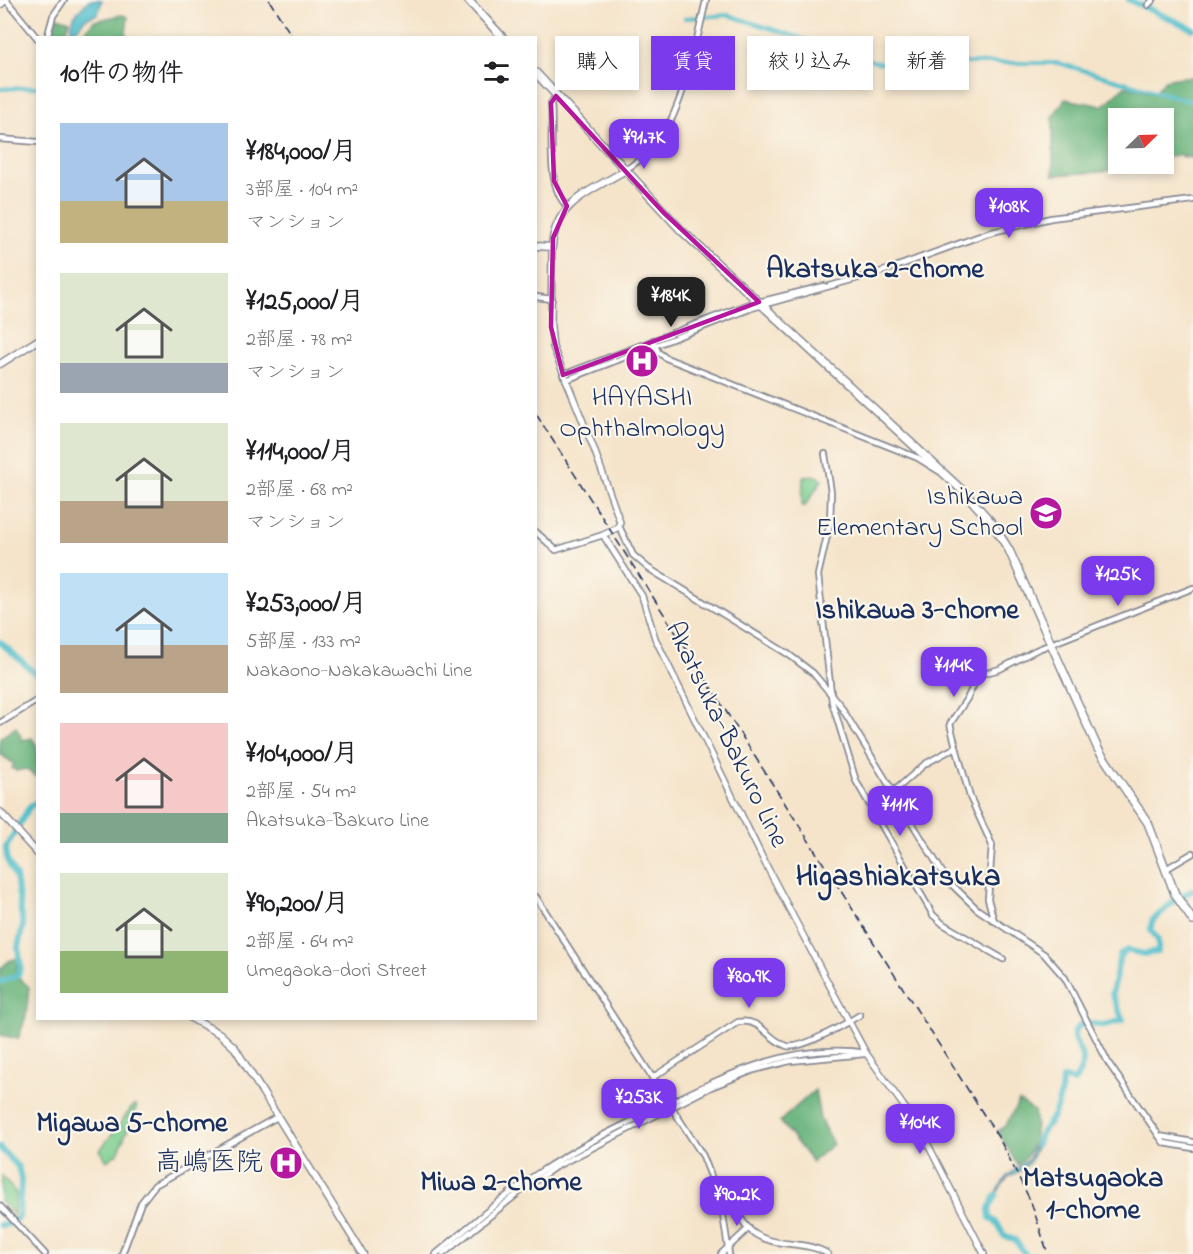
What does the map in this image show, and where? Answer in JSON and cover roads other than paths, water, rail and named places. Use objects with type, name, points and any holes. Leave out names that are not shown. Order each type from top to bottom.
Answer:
[{"type":"highway","points":[[0,4],[5,0]]},
{"type":"highway","points":[[468,0],[500,36]]},
{"type":"highway","points":[[537,75],[682,231],[918,448],[919,457],[943,472],[975,502],[997,530],[1020,571],[1101,755],[1148,823],[1176,894],[1193,921]]},
{"type":"main road","points":[[603,535],[619,526],[619,519],[552,342],[552,247],[556,225],[567,206],[582,194],[624,171]]},
{"type":"main road","points":[[537,246],[552,247]]},
{"type":"main road","points":[[0,364],[36,341]]},
{"type":"main road","name":"Akatsuka-Bakuro Line","points":[[603,535],[642,596],[655,638],[712,757],[849,1022],[866,1053],[917,1124],[984,1254]]},
{"type":"main road","points":[[0,812],[36,852]]},
{"type":"main road","points":[[194,1020],[219,1034],[232,1045],[363,1254]]},
{"type":"street","points":[[5,0],[36,37]]},
{"type":"street","points":[[48,36],[53,16],[64,0]]},
{"type":"street","points":[[624,171],[650,151],[668,128],[706,0]]},
{"type":"street","points":[[1148,5],[1153,0]]},
{"type":"street","points":[[556,96],[551,103],[554,182],[557,194],[567,206]]},
{"type":"street","points":[[0,139],[36,142]]},
{"type":"street","points":[[565,377],[761,303],[887,270],[988,233],[1028,223],[1193,200]]},
{"type":"street","points":[[537,297],[552,299]]},
{"type":"street","points":[[655,343],[666,358],[919,457]]},
{"type":"street","points":[[825,454],[831,492],[830,516],[818,575],[830,691],[855,781],[929,909],[943,924],[1003,959]]},
{"type":"street","points":[[619,526],[633,555],[653,573],[788,654],[830,691],[947,880],[973,906],[1048,959],[1073,990],[1109,1064],[1164,1143],[1193,1148]]},
{"type":"street","points":[[537,533],[556,549],[603,535]]},
{"type":"street","points":[[994,921],[988,899],[992,845],[970,797],[950,724],[968,697],[974,678],[1193,588]]},
{"type":"street","points":[[0,723],[36,701]]},
{"type":"street","points":[[892,793],[925,764],[956,747]]},
{"type":"street","points":[[1166,869],[1193,854]]},
{"type":"street","points":[[537,899],[703,1156],[721,1202],[729,1254]]},
{"type":"street","points":[[652,1078],[738,1022],[753,1021],[784,1045],[791,1046],[810,1041],[860,1015]]},
{"type":"street","points":[[443,1254],[520,1191],[555,1167],[724,1077],[768,1061],[814,1053],[866,1053]]},
{"type":"street","points":[[436,1254],[540,1172],[597,1138],[669,1105]]},
{"type":"street","points":[[122,1254],[139,1208],[152,1189],[277,1116]]},
{"type":"street","points":[[1160,1136],[1193,1142]]},
{"type":"street","points":[[721,1202],[732,1204],[749,1228],[759,1236],[814,1247],[828,1254]]},
{"type":"street","points":[[0,1206],[45,1254]]},
{"type":"street","points":[[721,1254],[749,1228]]},
{"type":"water","points":[[89,0],[102,0],[98,14],[85,19],[72,35],[70,33],[74,16]]},
{"type":"water","points":[[1038,1136],[1037,1146],[1030,1161],[1022,1170],[1008,1177],[992,1200],[1007,1176],[1029,1159]]},
{"type":"waterway","points":[[1129,0],[1193,29]]},
{"type":"waterway","points":[[685,18],[728,15],[879,63],[1058,63],[1193,102]]},
{"type":"waterway","points":[[0,89],[36,87]]},
{"type":"waterway","points":[[0,642],[36,674]]},
{"type":"waterway","points":[[0,982],[18,975],[21,967],[18,947],[23,926],[16,877],[7,860],[6,847],[30,806],[36,802]]},
{"type":"waterway","points":[[1182,896],[1193,890]]},
{"type":"waterway","points":[[1037,1144],[1056,1110],[1062,1080],[1064,1078],[1074,1082],[1079,1074],[1083,1059],[1074,1037],[1076,1029],[1087,1023],[1104,1025],[1123,1020],[1112,994],[1120,955],[1127,950],[1144,954],[1158,952],[1158,940],[1151,930],[1152,921],[1174,901]]},
{"type":"waterway","points":[[0,1148],[18,1167],[21,1179],[19,1217],[10,1224],[0,1225]]},
{"type":"waterway","points":[[996,1195],[989,1209],[990,1218],[997,1223],[1004,1236],[1015,1240],[1025,1254]]},
{"type":"railway","points":[[269,0],[292,36]]},
{"type":"railway","points":[[537,416],[1000,1140],[1031,1202],[1048,1254]]},
{"type":"place","name":"HAYASHI Ophthalmology","points":[[642,361]]},
{"type":"place","name":"Ishikawa Elementary School","points":[[1046,513]]},
{"type":"place","name":"高嶋医院","points":[[286,1163]]},
{"type":"district","name":"Akatsuka 2-chome","points":[[875,270]]},
{"type":"district","name":"Ishikawa 3-chome","points":[[917,611]]},
{"type":"district","name":"Higashiakatsuka","points":[[898,878]]},
{"type":"district","name":"Migawa 5-chome","points":[[132,1124]]},
{"type":"district","name":"Miwa 2-chome","points":[[501,1183]]},
{"type":"district","name":"Matsugaoka 1-chome","points":[[1093,1195]]}]
